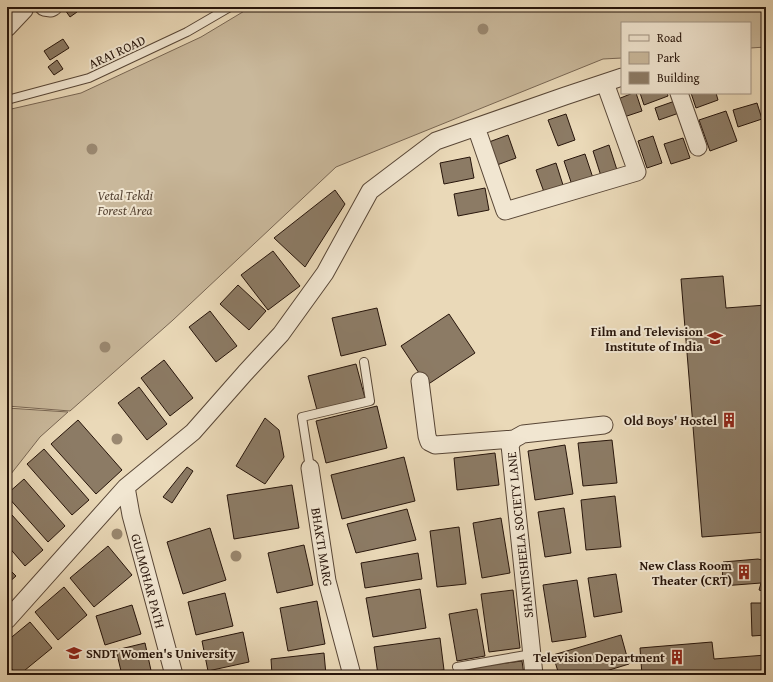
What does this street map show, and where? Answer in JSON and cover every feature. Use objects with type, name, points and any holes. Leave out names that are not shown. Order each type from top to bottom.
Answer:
[{"type":"street","points":[[7,28],[25,7]]},
{"type":"street","points":[[44,7],[53,7]]},
{"type":"street","points":[[7,620],[126,487],[192,432],[282,334],[325,272],[370,191],[436,141],[565,96],[621,78]]},
{"type":"street","points":[[476,127],[505,211],[637,172],[605,83]]},
{"type":"street","points":[[679,94],[698,147]]},
{"type":"street","points":[[420,381],[429,442],[435,445],[514,439]]},
{"type":"street","name":"SHANTISHEELA SOCIETY LANE","points":[[534,675],[510,445],[514,439],[523,434],[604,425]]},
{"type":"street","name":"BHAKTI MARG","points":[[310,468],[327,581],[352,675]]},
{"type":"street","name":"GULMOHAR PATH","points":[[126,487],[131,515],[174,675]]},
{"type":"lane","name":"ARAI ROAD","points":[[7,100],[89,78],[188,32],[230,7]]},
{"type":"lane","name":"BHAKTI MARG","points":[[310,468],[302,417],[370,402],[364,362]]},
{"type":"lane","points":[[457,667],[532,654]]},
{"type":"green space","name":"Vetal Tekdi Forest Area","points":[[251,7],[766,7],[766,47],[751,48],[751,22],[621,22],[621,58],[603,59],[336,167],[173,320],[70,411],[7,406],[7,110],[81,93],[201,37]]},
{"type":"green space","points":[[7,408],[68,412],[40,437],[7,479]]},
{"type":"building","points":[[63,7],[73,7],[77,12],[70,17]]},
{"type":"building","points":[[63,39],[69,48],[50,60],[44,51]]},
{"type":"building","points":[[57,60],[63,69],[54,75],[48,67]]},
{"type":"building","points":[[630,94],[636,94],[642,111],[624,117],[618,99]]},
{"type":"building","points":[[640,94],[667,94],[668,96],[644,105]]},
{"type":"building","points":[[691,94],[716,94],[718,100],[696,108]]},
{"type":"building","points":[[675,101],[679,113],[659,120],[655,108]]},
{"type":"building","points":[[757,103],[762,119],[738,127],[733,110]]},
{"type":"building","points":[[726,111],[737,141],[710,151],[699,120]]},
{"type":"building","points":[[566,114],[575,140],[558,146],[548,120]]},
{"type":"building","points":[[508,135],[516,158],[497,165],[489,142]]},
{"type":"building","points":[[653,136],[662,163],[647,168],[638,141]]},
{"type":"building","points":[[683,138],[690,158],[671,164],[664,144]]},
{"type":"building","points":[[609,145],[617,170],[601,176],[593,151]]},
{"type":"building","points":[[585,154],[593,178],[572,185],[564,161]]},
{"type":"building","points":[[470,157],[474,178],[444,184],[440,163]]},
{"type":"building","points":[[556,163],[563,185],[544,192],[536,170]]},
{"type":"building","points":[[485,188],[489,210],[458,216],[454,194]]},
{"type":"building","points":[[335,190],[345,204],[305,267],[274,238]]},
{"type":"building","points":[[273,251],[300,286],[268,310],[241,275]]},
{"type":"building","name":"Old Boys' Hostel","points":[[723,276],[726,308],[766,305],[766,532],[702,537],[681,279]]},
{"type":"building","points":[[238,285],[266,311],[249,330],[220,304]]},
{"type":"building","points":[[377,308],[386,345],[341,356],[332,318]]},
{"type":"building","points":[[210,311],[237,346],[216,362],[189,327]]},
{"type":"building","points":[[449,314],[475,353],[427,385],[401,346]]},
{"type":"building","points":[[164,360],[193,398],[170,416],[141,378]]},
{"type":"building","points":[[356,364],[365,398],[317,410],[308,376]]},
{"type":"building","points":[[139,387],[167,424],[147,440],[118,403]]},
{"type":"building","points":[[377,406],[387,448],[326,463],[316,421]]},
{"type":"building","points":[[265,418],[279,430],[284,457],[265,484],[236,466]]},
{"type":"building","points":[[78,420],[122,470],[96,494],[51,444]]},
{"type":"building","points":[[612,440],[617,483],[583,486],[578,443]]},
{"type":"building","points":[[565,445],[573,494],[535,500],[528,451]]},
{"type":"building","points":[[44,449],[89,500],[72,515],[27,464]]},
{"type":"building","points":[[495,453],[499,485],[457,490],[454,458]]},
{"type":"building","points":[[404,457],[415,501],[342,519],[331,475]]},
{"type":"building","points":[[187,467],[193,471],[172,503],[163,497]]},
{"type":"building","points":[[24,479],[65,526],[48,542],[7,496],[7,494]]},
{"type":"building","points":[[292,485],[299,528],[234,539],[227,495]]},
{"type":"building","points":[[615,496],[621,547],[586,550],[581,500]]},
{"type":"building","points":[[564,508],[571,553],[545,557],[538,512]]},
{"type":"building","points":[[407,509],[416,540],[356,553],[347,524]]},
{"type":"building","points":[[12,515],[43,550],[25,566],[7,545],[7,520]]},
{"type":"building","points":[[501,518],[510,573],[482,578],[473,523]]},
{"type":"building","points":[[459,527],[466,584],[437,587],[430,531]]},
{"type":"building","points":[[210,528],[226,580],[183,594],[167,542]]},
{"type":"building","points":[[304,545],[313,585],[277,593],[268,553]]},
{"type":"building","points":[[108,546],[132,575],[94,607],[70,578]]},
{"type":"building","points":[[418,553],[422,579],[365,588],[361,563]]},
{"type":"building","name":"New Class Room Theater (CRT)","points":[[758,559],[766,561],[766,592],[759,590],[761,583],[722,586],[723,562]]},
{"type":"building","points":[[7,567],[16,576],[7,584]]},
{"type":"building","points":[[616,574],[622,612],[594,617],[588,578]]},
{"type":"building","points":[[577,580],[586,637],[552,642],[543,585]]},
{"type":"building","points":[[64,587],[87,615],[58,640],[35,612]]},
{"type":"building","points":[[420,589],[426,628],[373,637],[366,598]]},
{"type":"building","points":[[513,590],[520,648],[489,652],[481,594]]},
{"type":"building","points":[[225,593],[233,626],[196,635],[188,602]]},
{"type":"building","points":[[317,601],[325,644],[288,651],[280,608]]},
{"type":"building","name":"New Class Room Theater (CRT)","points":[[751,603],[766,603],[766,635],[752,636]]},
{"type":"building","points":[[132,605],[141,634],[105,645],[96,616]]},
{"type":"building","points":[[477,609],[485,656],[457,661],[449,614]]},
{"type":"building","points":[[30,622],[52,648],[19,675],[17,675],[7,663],[7,641]]},
{"type":"building","points":[[243,632],[249,662],[208,671],[202,641]]},
{"type":"building","points":[[621,635],[629,664],[593,675],[559,675],[553,655]]},
{"type":"building","points":[[440,638],[444,670],[403,675],[378,675],[374,647]]},
{"type":"building","name":"Television Department","points":[[712,642],[714,659],[766,655],[766,675],[642,675],[640,648]]},
{"type":"building","points":[[145,643],[152,675],[122,675],[116,650]]},
{"type":"building","points":[[324,653],[326,675],[272,675],[271,659]]},
{"type":"building","points":[[522,661],[524,675],[460,675],[459,669]]},
{"type":"place","name":"Film and Television Institute of India","points":[[715,338]]},
{"type":"place","name":"Old Boys' Hostel","points":[[729,420]]},
{"type":"place","name":"New Class Room Theater (CRT)","points":[[744,572]]},
{"type":"place","name":"SNDT Women's University","points":[[74,653]]},
{"type":"place","name":"Television Department","points":[[677,657]]}]
